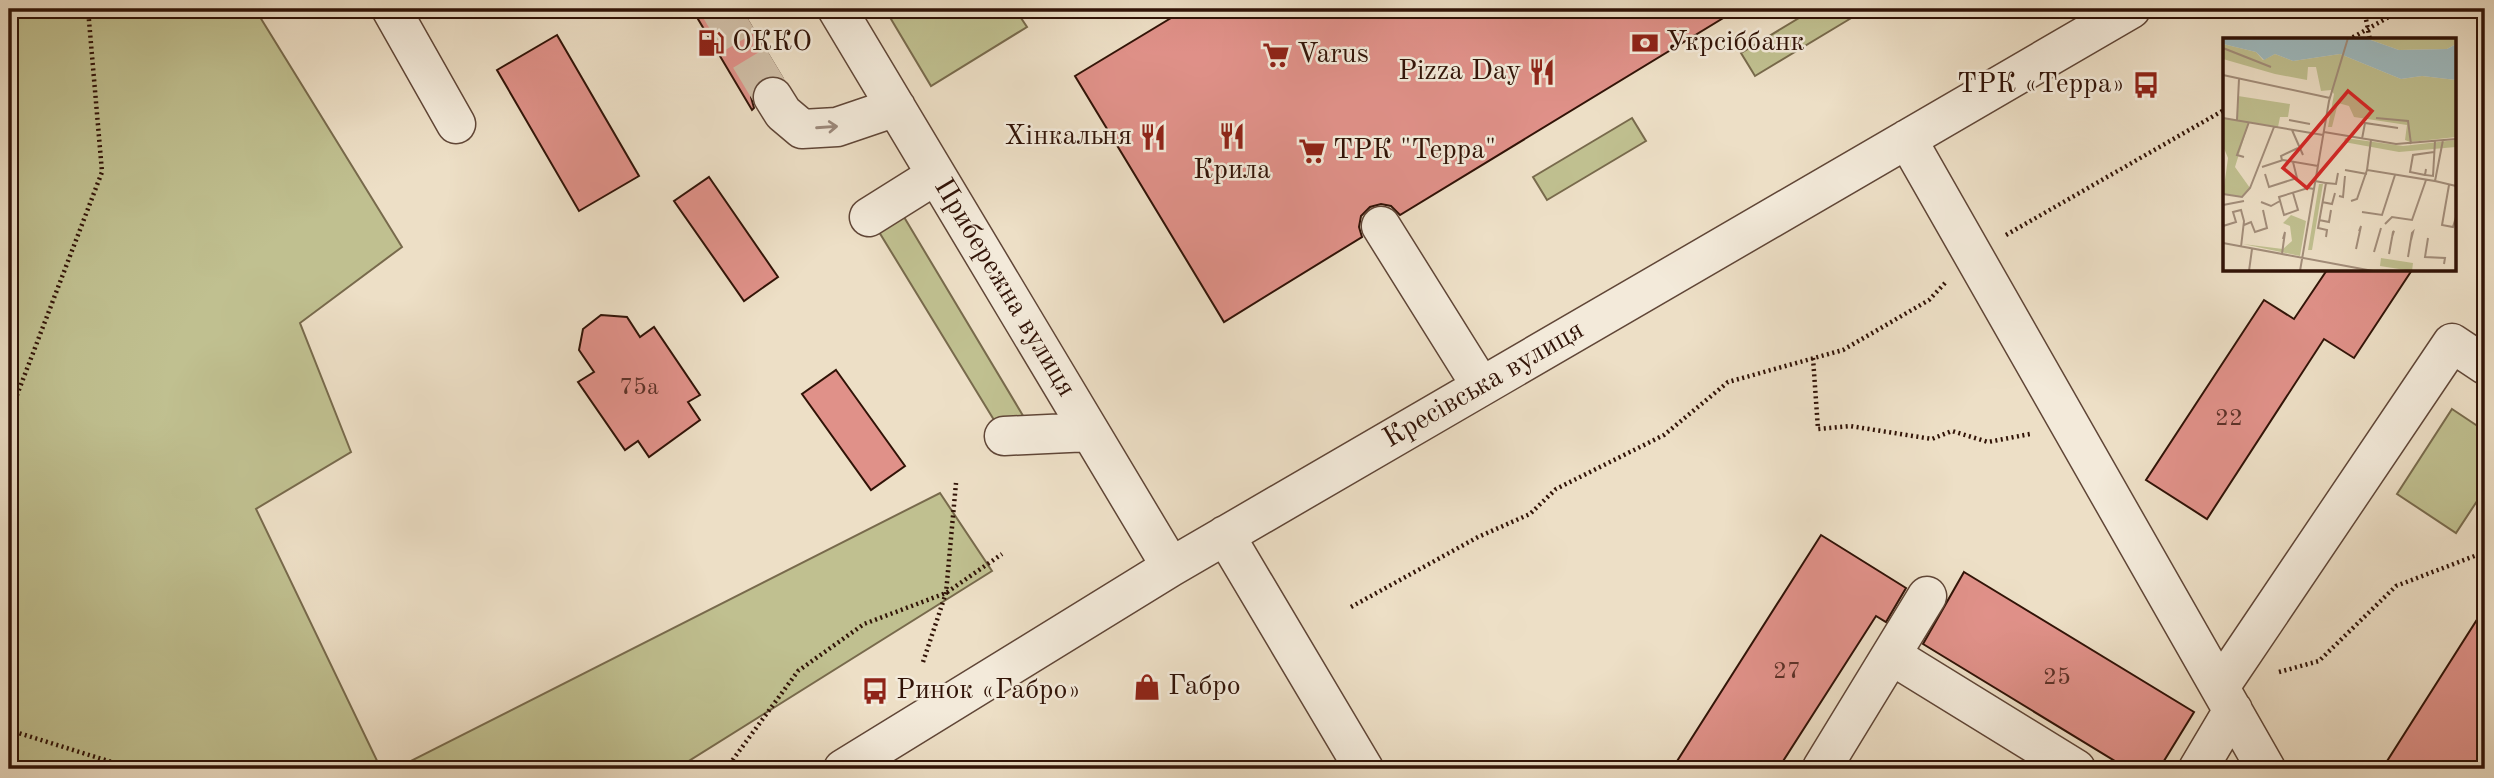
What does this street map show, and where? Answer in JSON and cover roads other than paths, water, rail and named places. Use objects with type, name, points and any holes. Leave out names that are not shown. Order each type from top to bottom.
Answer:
[{"type":"street","points":[[391,9],[456,124]]},
{"type":"street","name":"Прибережна вулиця","points":[[837,9],[1171,567]]},
{"type":"street","name":"Кресівська вулиця","points":[[843,769],[1225,535],[2131,9]]},
{"type":"street","points":[[773,97],[782,113],[802,129],[837,127],[896,107]]},
{"type":"street","points":[[1907,139],[2266,769]]},
{"type":"street","points":[[869,217],[936,175]]},
{"type":"street","points":[[1381,226],[1481,386]]},
{"type":"street","points":[[2197,769],[2227,699],[2452,343],[2485,365]]},
{"type":"street","points":[[1004,436],[1090,432]]},
{"type":"street","points":[[1225,535],[1364,769]]},
{"type":"street","points":[[1823,769],[1927,596]]},
{"type":"street","points":[[1891,655],[2076,769]]},
{"type":"tunnel","points":[[720,9],[773,97]]},
{"type":"place","name":"ОККО","points":[[711,43]]},
{"type":"place","name":"Укрсіббанк","points":[[1645,43]]},
{"type":"place","name":"Varus","points":[[1276,55]]},
{"type":"place","name":"Pizza Day","points":[[1542,72]]},
{"type":"place","name":"ТРК «Терра»","points":[[2146,85]]},
{"type":"place","name":"Крила","points":[[1232,136]]},
{"type":"place","name":"Хінкальня","points":[[1153,137]]},
{"type":"place","name":"ТРК \"Терра\"","points":[[1312,151]]},
{"type":"place","name":"Габро","points":[[1147,687]]},
{"type":"place","name":"Ринок «Габро»","points":[[875,691]]}]
